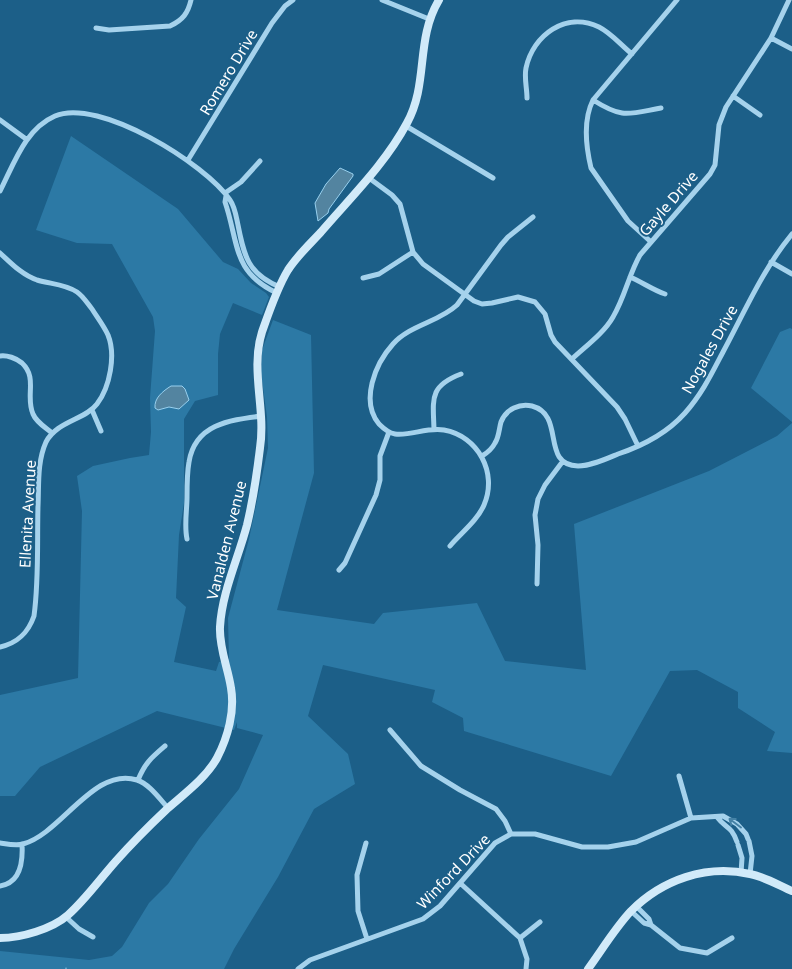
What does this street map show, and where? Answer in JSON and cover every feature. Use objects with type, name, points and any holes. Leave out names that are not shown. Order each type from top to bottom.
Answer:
[{"type":"main road","name":"Vanalden Avenue","points":[[0,938],[23,936],[37,932],[66,917],[142,833],[207,773],[217,758],[224,740],[232,708],[232,690],[221,644],[222,613],[247,524],[262,435],[256,368],[258,346],[278,290],[291,266],[369,178],[406,126],[417,102],[424,39],[429,18],[439,0]]},
{"type":"main road","points":[[588,969],[634,909],[657,890],[687,876],[717,871],[745,873],[769,880],[792,891]]},
{"type":"street","points":[[96,28],[109,30],[170,26],[179,22],[184,17],[191,0]]},
{"type":"street","name":"Romero Drive","points":[[188,160],[272,23],[285,6],[293,0]]},
{"type":"street","points":[[382,0],[429,18]]},
{"type":"street","points":[[651,242],[628,220],[591,168],[588,158],[587,119],[593,100],[676,0]]},
{"type":"street","name":"Gayle Drive","points":[[572,359],[608,325],[617,310],[640,255],[710,174],[715,165],[721,116],[770,38],[789,0]]},
{"type":"street","points":[[527,98],[526,70],[533,48],[541,37],[558,26],[578,22],[597,26],[632,54]]},
{"type":"street","points":[[770,38],[792,49]]},
{"type":"street","points":[[733,96],[760,115]]},
{"type":"street","points":[[593,100],[621,114],[661,108]]},
{"type":"street","points":[[0,191],[26,139],[39,126],[56,116],[72,113],[91,114],[153,139],[188,160],[209,176],[225,195],[225,202],[240,259],[259,283],[278,290]]},
{"type":"street","points":[[0,120],[26,139]]},
{"type":"street","points":[[406,126],[493,178]]},
{"type":"street","points":[[225,195],[241,182],[260,161]]},
{"type":"street","points":[[369,178],[400,204],[414,252],[423,264],[474,301],[482,304],[518,296],[535,302],[545,314],[555,342],[617,407],[638,446]]},
{"type":"street","points":[[450,546],[479,514],[486,501],[489,480],[482,456],[470,442],[444,430],[434,429],[402,434],[389,432],[374,418],[370,408],[370,398],[379,364],[394,342],[450,312],[466,294],[508,237],[533,217]]},
{"type":"street","name":"Nogales Drive","points":[[562,461],[578,466],[587,465],[638,446],[652,439],[684,414],[699,395],[771,262],[792,234]]},
{"type":"street","points":[[363,278],[379,274],[414,252]]},
{"type":"street","points":[[0,253],[24,274],[36,280],[66,287],[78,292],[101,322],[108,336],[111,349],[110,373],[107,387],[92,410],[52,433],[38,422],[33,414],[31,378],[27,368],[18,359],[0,356]]},
{"type":"street","points":[[771,262],[792,274]]},
{"type":"street","points":[[630,277],[665,294]]},
{"type":"street","points":[[434,429],[435,393],[445,381],[461,374]]},
{"type":"street","points":[[482,456],[490,451],[495,444],[501,422],[509,411],[515,407],[528,405],[542,410],[547,416],[551,424],[555,451],[562,461],[545,485],[538,499],[535,515],[538,545],[537,584]]},
{"type":"street","points":[[92,410],[101,431]]},
{"type":"street","points":[[187,539],[185,526],[188,469],[192,450],[201,437],[219,424],[229,420],[261,416]]},
{"type":"street","points":[[339,570],[345,563],[376,495],[380,480],[380,456],[389,432]]},
{"type":"street","name":"Ellenita Avenue","points":[[0,647],[17,641],[26,633],[35,607],[39,472],[46,442],[52,433]]},
{"type":"street","points":[[390,730],[421,766],[496,809],[505,821],[511,834]]},
{"type":"street","points":[[138,780],[150,758],[165,746]]},
{"type":"street","points":[[679,776],[691,818]]},
{"type":"street","points":[[0,843],[22,844],[38,837],[102,785],[115,779],[138,780],[153,791],[168,808]]},
{"type":"street","name":"Winford Drive","points":[[298,969],[310,960],[423,919],[440,906],[496,843],[511,834],[535,834],[582,847],[608,847],[636,842],[691,818],[723,816],[738,824],[746,834],[752,856],[745,873]]},
{"type":"street","points":[[717,817],[731,829],[738,843],[745,873]]},
{"type":"street","points":[[366,843],[357,875],[358,910],[367,939]]},
{"type":"street","points":[[0,886],[12,881],[18,874],[23,859],[22,844]]},
{"type":"street","points":[[460,883],[520,938],[527,959],[526,969]]},
{"type":"street","points":[[634,909],[649,919],[651,925],[680,948],[707,953],[732,938]]},
{"type":"street","points":[[66,917],[79,929],[93,937]]},
{"type":"street","points":[[520,938],[540,922]]},
{"type":"shaded area","points":[[71,136],[178,209],[223,262],[238,269],[251,283],[269,297],[262,315],[233,303],[220,334],[218,395],[195,401],[184,419],[184,503],[179,535],[176,598],[186,607],[174,662],[216,671],[219,662],[229,659],[228,618],[249,539],[268,448],[267,417],[261,373],[262,350],[273,320],[311,335],[314,473],[277,610],[374,624],[383,613],[477,603],[505,661],[586,670],[574,524],[709,471],[777,436],[792,423],[792,753],[767,751],[775,732],[738,708],[738,692],[697,670],[670,671],[611,776],[464,731],[463,718],[432,702],[435,690],[323,665],[308,716],[348,754],[355,784],[314,809],[278,877],[224,969],[0,969],[0,951],[89,960],[112,956],[122,947],[149,903],[168,884],[199,839],[239,789],[263,735],[237,728],[237,722],[234,730],[157,711],[40,767],[15,796],[0,796],[0,695],[78,678],[82,511],[77,476],[93,466],[149,455],[151,432],[150,398],[155,331],[153,317],[112,244],[77,243],[36,230]]},
{"type":"shaded area","points":[[340,168],[353,174],[353,176],[328,213],[318,221],[315,203],[326,184]]},
{"type":"shaded area","points":[[792,329],[792,422],[751,388],[780,332]]},
{"type":"shaded area","points":[[171,386],[182,386],[189,400],[179,409],[169,407],[158,410],[155,408],[155,404],[158,398]]}]
